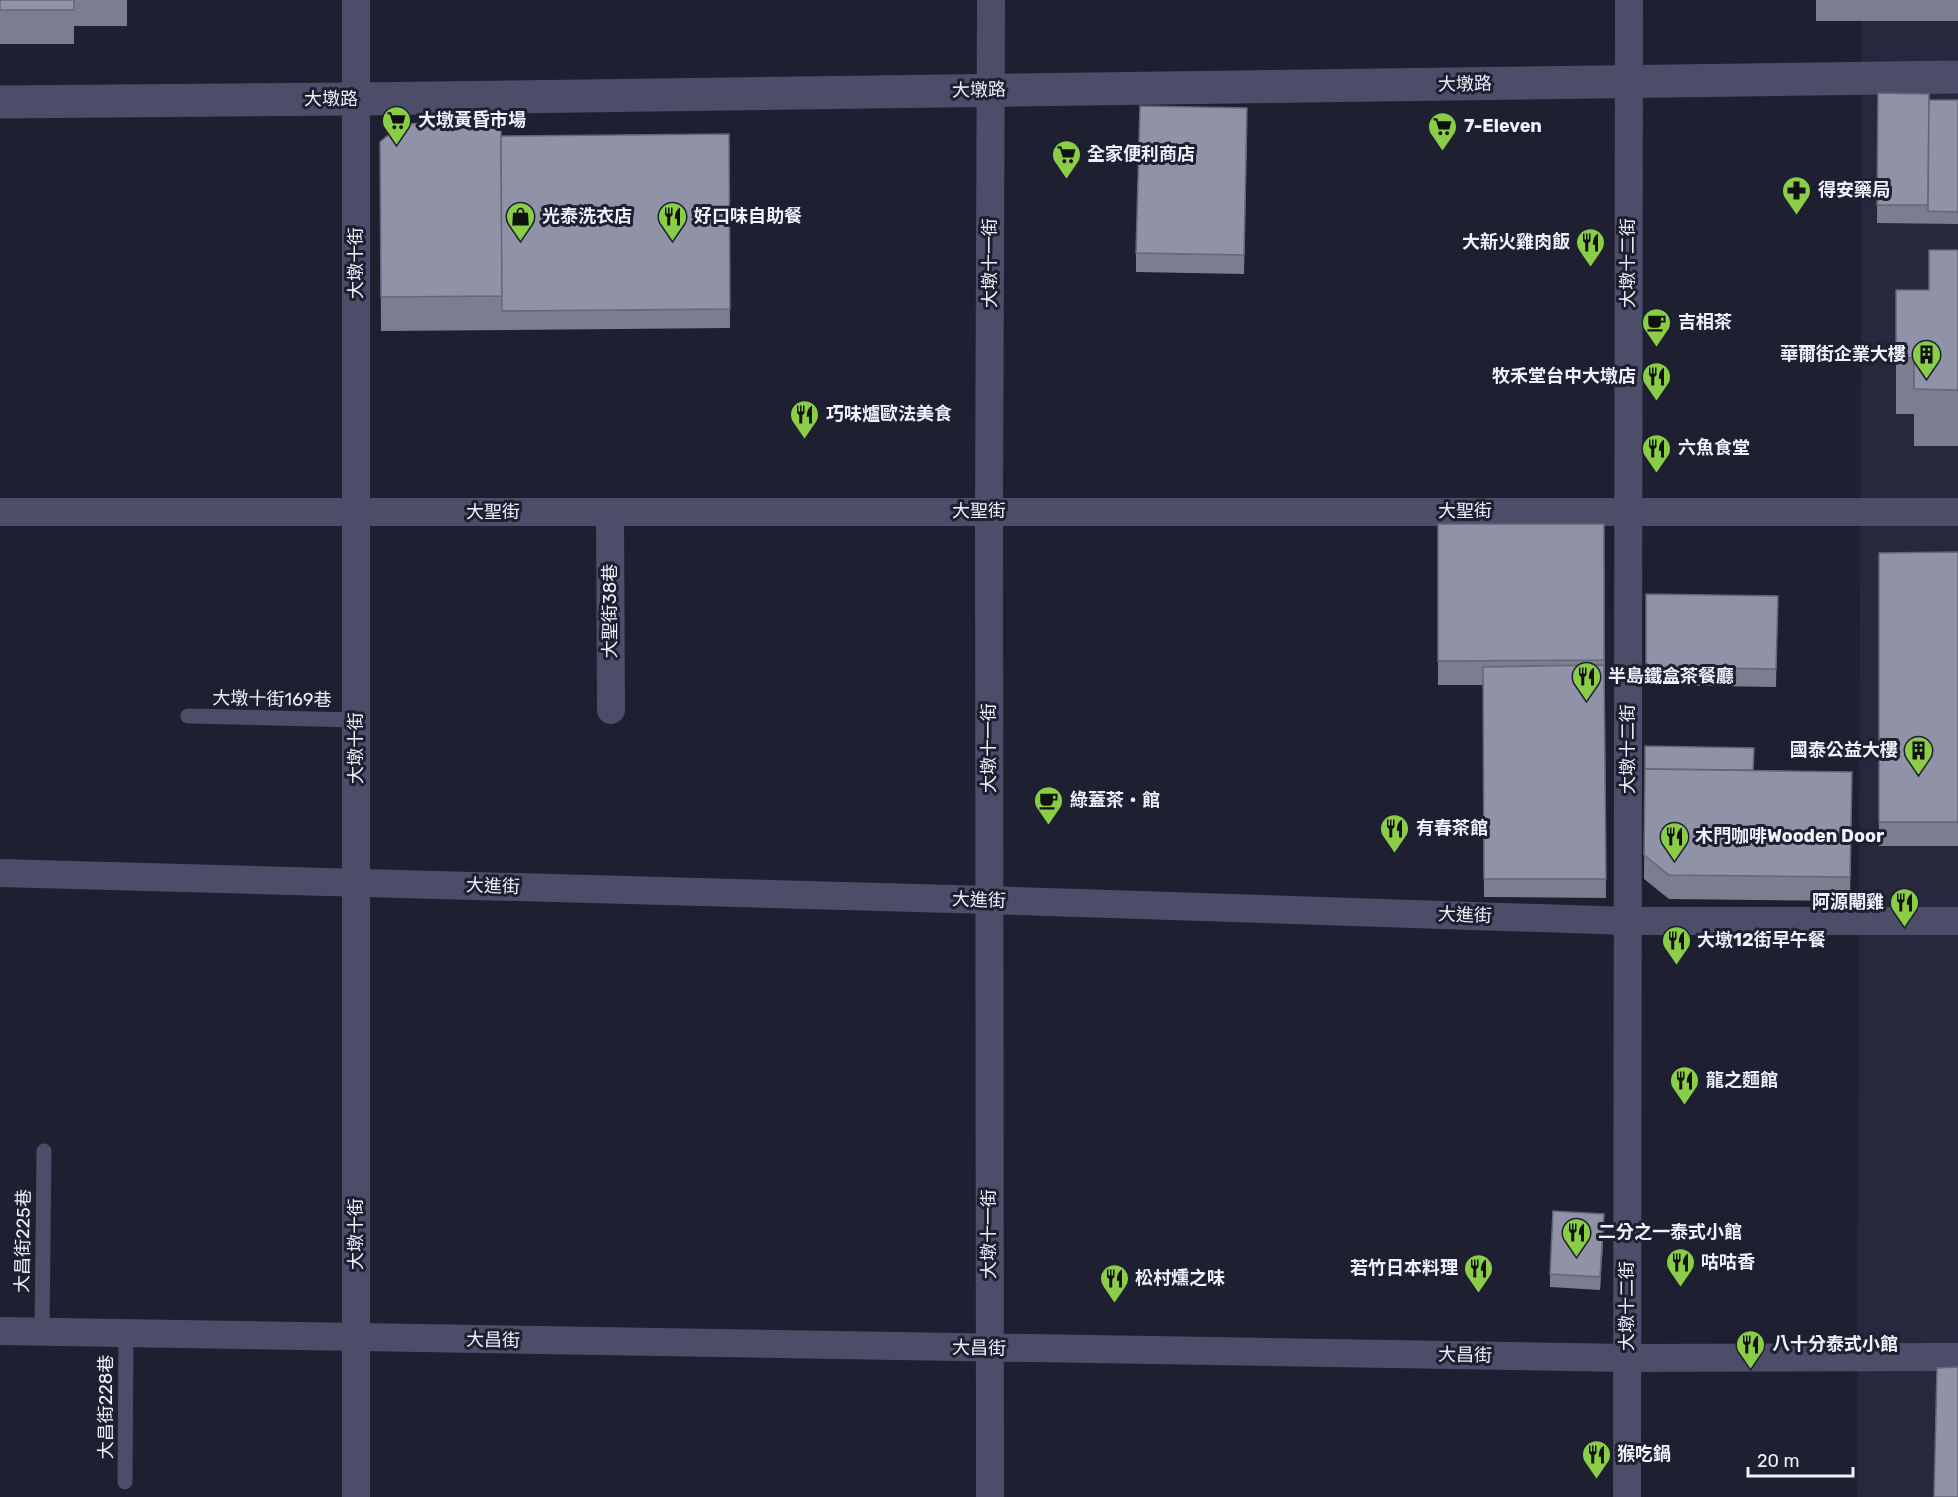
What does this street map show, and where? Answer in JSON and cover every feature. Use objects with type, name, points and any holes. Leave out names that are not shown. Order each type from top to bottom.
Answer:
[{"type":"street","name":"大墩十街","points":[[356,0],[356,1497]]},
{"type":"street","name":"大墩十一街","points":[[990,1497],[991,0]]},
{"type":"street","name":"大墩十二街","points":[[1627,1497],[1629,0]]},
{"type":"street","name":"大墩路","points":[[0,102],[1958,77]]},
{"type":"street","name":"大聖街","points":[[0,512],[1958,512]]},
{"type":"street","name":"大聖街38巷","points":[[610,512],[610,710]]},
{"type":"street","name":"大進街","points":[[0,873],[989,900],[1628,921],[1958,921]]},
{"type":"street","name":"大昌街","points":[[0,1331],[1627,1358],[1958,1357]]},
{"type":"lane","name":"大墩十街169巷","points":[[188,716],[356,720]]},
{"type":"lane","name":"大昌街225巷","points":[[42,1332],[44,1151]]},
{"type":"lane","name":"大昌街228巷","points":[[125,1482],[126,1334]]},
{"type":"shaded area","points":[[1862,0],[1958,0],[1958,1497],[1857,1497]]},
{"type":"building","points":[[0,0],[74,0],[74,10],[0,10]]},
{"type":"building","points":[[1878,93],[1929,94],[1928,205],[1877,205]]},
{"type":"building","points":[[1929,100],[1958,100],[1958,212],[1928,211]]},
{"type":"building","points":[[1140,106],[1247,108],[1244,255],[1136,253]]},
{"type":"building","points":[[501,121],[502,296],[381,297],[380,142],[401,124]]},
{"type":"building","points":[[729,134],[730,309],[502,311],[501,136]]},
{"type":"building","points":[[1929,250],[1958,250],[1958,390],[1914,389],[1914,358],[1896,358],[1896,290],[1929,290]]},
{"type":"building","points":[[1438,524],[1604,524],[1604,660],[1438,661]]},
{"type":"building","name":"國泰公益大樓","points":[[1958,552],[1958,822],[1879,822],[1879,553]]},
{"type":"building","points":[[1646,594],[1778,596],[1776,669],[1646,667]]},
{"type":"building","points":[[1604,665],[1606,879],[1484,879],[1483,667]]},
{"type":"building","points":[[1645,746],[1754,748],[1753,770],[1645,769]]},
{"type":"building","points":[[1645,769],[1852,772],[1850,877],[1669,875],[1644,855]]},
{"type":"building","name":"二分之一泰式小館","points":[[1553,1211],[1604,1214],[1600,1277],[1550,1274]]},
{"type":"building","points":[[1958,1367],[1958,1497],[1934,1497],[1937,1368]]},
{"type":"place","name":"大墩黃昏市場","points":[[397,146]]},
{"type":"place","name":"7-Eleven","points":[[1443,152]]},
{"type":"place","name":"全家便利商店","points":[[1066,180]]},
{"type":"place","name":"得安藥局","points":[[1797,216]]},
{"type":"place","name":"光泰洗衣店","points":[[521,242]]},
{"type":"place","name":"好口味自助餐","points":[[673,242]]},
{"type":"place","name":"大新火雞肉飯","points":[[1591,268]]},
{"type":"place","name":"吉相茶","points":[[1657,348]]},
{"type":"place","name":"華爾街企業大樓","points":[[1927,380]]},
{"type":"place","name":"牧禾堂台中大墩店","points":[[1657,402]]},
{"type":"place","name":"巧味爐歐法美食","points":[[805,440]]},
{"type":"place","name":"六魚食堂","points":[[1657,474]]},
{"type":"place","name":"半島鐵盒茶餐廳","points":[[1587,702]]},
{"type":"place","name":"國泰公益大樓","points":[[1919,776]]},
{"type":"place","name":"綠蓋茶‧館","points":[[1049,826]]},
{"type":"place","name":"有春茶館","points":[[1395,854]]},
{"type":"place","name":"木門咖啡Wooden Door","points":[[1674,862]]},
{"type":"place","name":"阿源閹雞","points":[[1905,928]]},
{"type":"place","name":"大墩12街早午餐","points":[[1676,966]]},
{"type":"place","name":"龍之麵館","points":[[1685,1106]]},
{"type":"place","name":"二分之一泰式小館","points":[[1577,1258]]},
{"type":"place","name":"咕咕香","points":[[1680,1288]]},
{"type":"place","name":"若竹日本料理","points":[[1479,1294]]},
{"type":"place","name":"松村燻之味","points":[[1114,1304]]},
{"type":"place","name":"八十分泰式小館","points":[[1751,1370]]},
{"type":"place","name":"猴吃鍋","points":[[1596,1480]]}]
